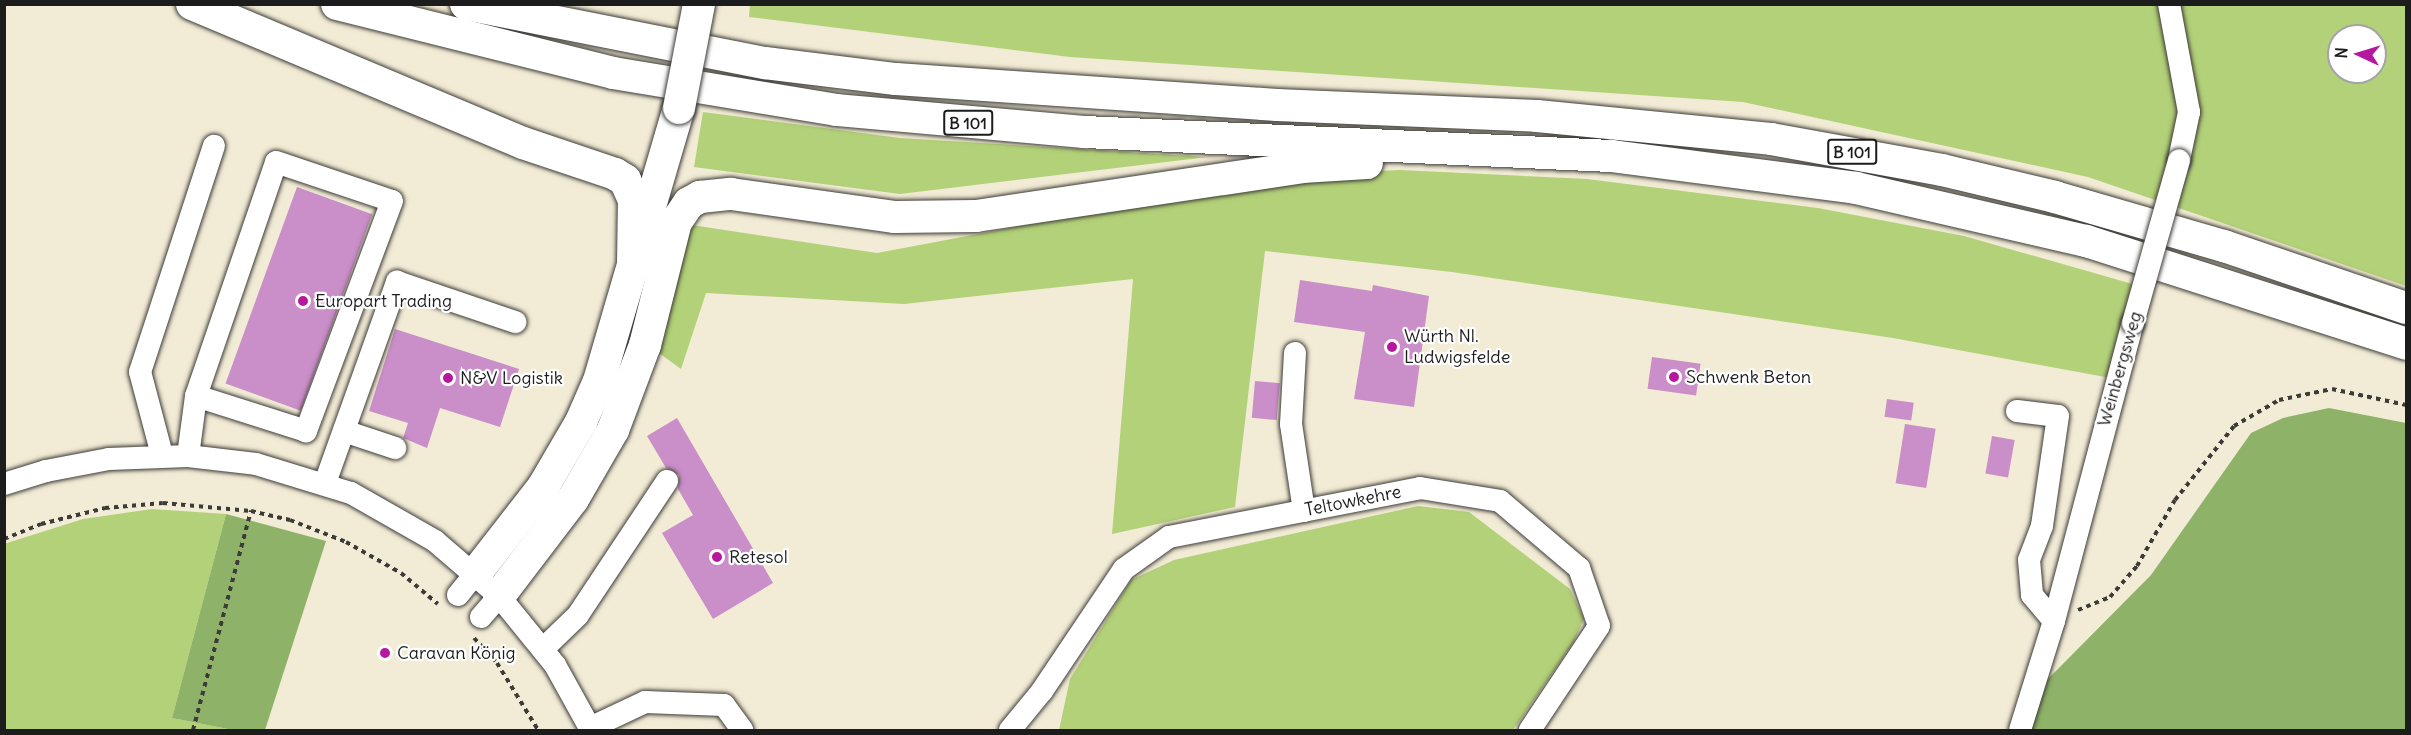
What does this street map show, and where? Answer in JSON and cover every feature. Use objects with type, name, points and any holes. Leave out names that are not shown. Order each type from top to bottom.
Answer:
[{"type":"highway","points":[[192,4],[524,143],[615,174],[625,180],[634,200],[648,269]]},
{"type":"highway","name":"B 101","points":[[337,4],[613,74],[837,110],[1085,132],[1611,156],[1856,188],[2028,225],[2195,273],[2406,344]]},
{"type":"highway","name":"B 101","points":[[466,4],[547,23],[765,63],[896,79],[1266,104],[1537,116],[1771,139],[1942,170],[2055,197],[2224,246],[2406,308]]},
{"type":"highway","points":[[518,4],[547,23]]},
{"type":"highway","points":[[482,614],[573,499],[613,430],[645,345],[648,269],[699,4]]},
{"type":"highway","points":[[459,591],[543,487],[581,423],[648,269],[682,211],[700,197],[712,194],[857,214],[935,218],[1019,211],[1302,167],[1611,156]]},
{"type":"street","name":"Weinbergsweg","points":[[2020,730],[2054,621],[2179,160],[2189,112],[2169,4]]},
{"type":"street","points":[[162,455],[140,372],[214,146]]},
{"type":"street","points":[[188,456],[196,396],[276,162],[392,201],[306,431],[196,396]]},
{"type":"street","points":[[325,483],[397,282],[514,322]]},
{"type":"street","points":[[1295,353],[1291,424],[1304,511]]},
{"type":"street","points":[[2017,411],[2058,416],[2042,526],[2029,560],[2032,595],[2054,621]]},
{"type":"street","points":[[344,431],[395,448]]},
{"type":"street","points":[[4,484],[77,464],[162,455],[256,464],[325,483],[411,525],[459,591],[482,614],[544,648],[590,729],[645,702],[724,705],[742,730]]},
{"type":"street","points":[[544,648],[578,615],[667,481]]},
{"type":"street","name":"Teltowkehre","points":[[1010,730],[1042,691],[1124,569],[1168,537],[1420,488],[1500,501],[1579,568],[1599,626],[1530,730]]},
{"type":"path","points":[[2054,621],[2110,597],[2137,566],[2175,500],[2234,426],[2279,400],[2332,389],[2406,405]]},
{"type":"path","points":[[4,539],[41,524],[105,508],[163,503],[251,511],[290,520],[346,542],[401,573],[459,591]]},
{"type":"path","points":[[193,730],[251,511]]},
{"type":"path","points":[[482,614],[497,663],[538,730]]},
{"type":"green space","points":[[750,4],[2406,5],[2406,286],[2088,177],[1743,102],[1070,57],[749,17]]},
{"type":"green space","points":[[703,112],[900,138],[1208,157],[900,194],[694,167]]},
{"type":"green space","points":[[1400,170],[1587,179],[1818,208],[1964,236],[2143,287],[2116,379],[1893,338],[1452,272],[1265,251],[1235,507],[1112,534],[1133,279],[904,304],[706,293],[681,369],[659,353],[685,224],[877,253],[1227,187],[1314,174]]},
{"type":"green space","points":[[2329,408],[2406,423],[2406,730],[2030,730],[2047,680],[2151,575],[2251,433],[2283,418]]},
{"type":"green space","points":[[1418,506],[1469,512],[1570,589],[1584,619],[1573,643],[1513,730],[1059,730],[1070,679],[1131,580],[1174,560]]},
{"type":"green space","points":[[152,509],[226,514],[172,718],[233,730],[5,730],[4,544],[83,519]]},
{"type":"green space","points":[[226,514],[326,541],[265,730],[233,730],[172,718]]},
{"type":"building","name":"Europart Trading","points":[[297,187],[372,214],[301,411],[226,383]]},
{"type":"building","name":"Würth Nl. Ludwigsfelde","points":[[1300,280],[1372,291],[1373,285],[1429,296],[1414,407],[1354,399],[1365,332],[1294,322]]},
{"type":"building","name":"N&V Logistik","points":[[395,329],[519,369],[500,427],[440,408],[427,448],[403,438],[408,423],[369,411]]},
{"type":"building","name":"Schwenk Beton","points":[[1652,357],[1701,364],[1696,396],[1648,389]]},
{"type":"building","points":[[1255,381],[1280,383],[1277,420],[1252,418]]},
{"type":"building","points":[[1887,399],[1914,403],[1911,421],[1884,417]]},
{"type":"building","name":"Retesol","points":[[677,418],[773,583],[713,619],[662,533],[693,515],[678,489],[679,475],[666,468],[647,436]]},
{"type":"building","points":[[1905,424],[1936,429],[1926,488],[1896,483]]},
{"type":"building","points":[[1992,436],[2015,440],[2008,477],[1985,473]]},
{"type":"place","name":"Europart Trading","points":[[303,301]]},
{"type":"place","name":"Würth Nl. Ludwigsfelde","points":[[1392,347]]},
{"type":"place","name":"Schwenk Beton","points":[[1674,377]]},
{"type":"place","name":"N&V Logistik","points":[[448,378]]},
{"type":"place","name":"Retesol","points":[[717,557]]},
{"type":"place","name":"Caravan König","points":[[385,653]]}]
